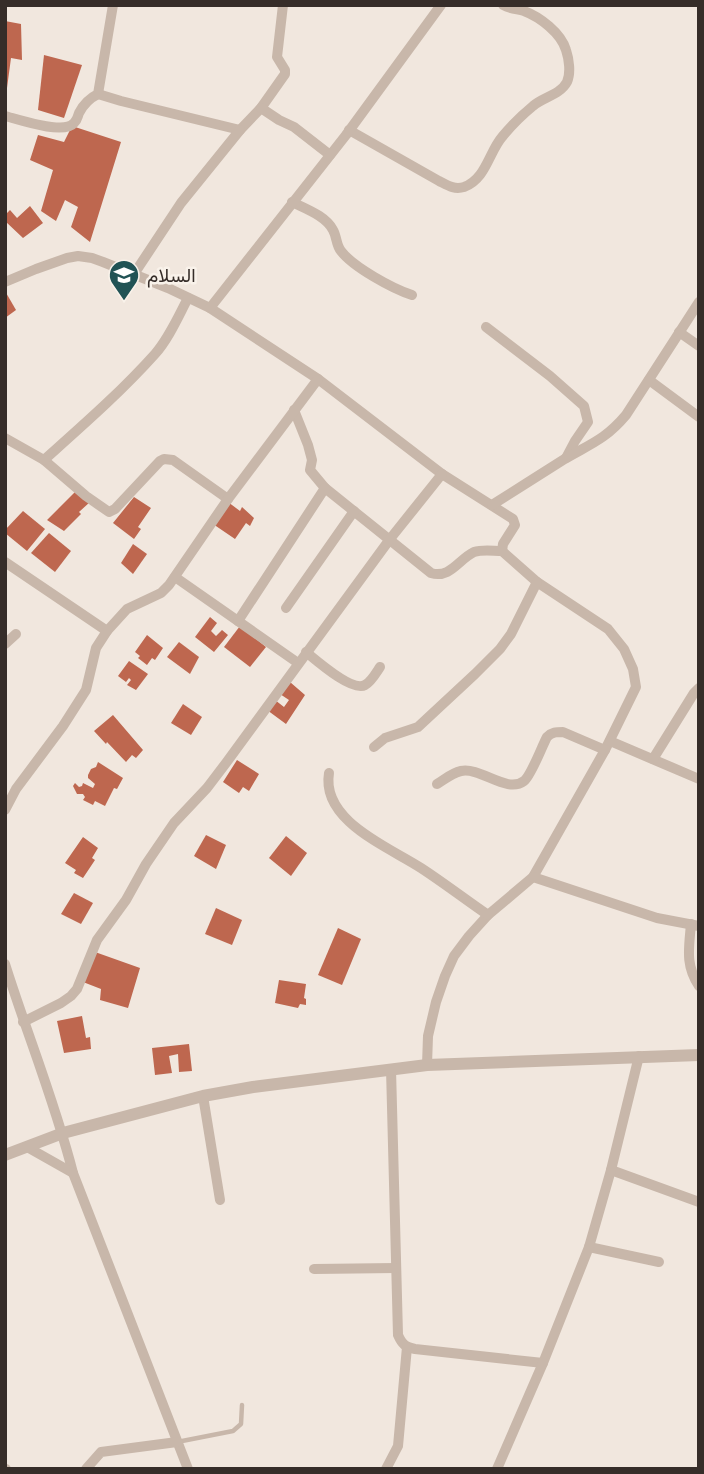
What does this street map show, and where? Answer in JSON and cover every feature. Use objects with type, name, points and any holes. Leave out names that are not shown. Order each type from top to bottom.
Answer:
[{"type":"street","points":[[5,116],[56,128],[65,128],[76,121],[80,110],[98,93],[113,5]]},
{"type":"street","points":[[134,274],[181,203],[261,108],[285,74],[276,57],[284,5]]},
{"type":"street","points":[[210,308],[330,155],[441,5]]},
{"type":"street","points":[[349,130],[454,188],[465,187],[475,179],[491,158],[501,138],[534,104],[559,92],[569,73],[567,50],[557,34],[536,17],[503,5]]},
{"type":"street","points":[[98,93],[240,130]]},
{"type":"street","points":[[261,108],[294,127],[330,155]]},
{"type":"street","points":[[292,202],[327,222],[334,231],[340,249],[353,261],[391,286],[412,295]]},
{"type":"street","points":[[5,282],[78,256],[92,258],[134,274],[210,308],[318,379],[442,474],[509,516],[515,525],[502,551]]},
{"type":"street","points":[[44,460],[156,353],[173,328],[188,298]]},
{"type":"street","points":[[492,505],[613,430],[626,415],[699,302]]},
{"type":"street","points":[[486,327],[584,406],[588,422],[566,459]]},
{"type":"street","points":[[680,332],[699,346]]},
{"type":"street","points":[[5,810],[16,789],[86,690],[96,648],[107,631],[127,610],[160,593],[175,577],[228,499],[318,379]]},
{"type":"street","points":[[649,380],[699,417]]},
{"type":"street","points":[[294,410],[308,445],[312,460],[311,473],[325,488],[431,573],[444,574],[476,552],[502,551],[537,582],[608,629],[624,649],[633,669],[636,687],[608,746],[533,877],[488,915],[454,956],[436,1002],[428,1036],[427,1065]]},
{"type":"street","points":[[5,438],[44,460],[105,511],[114,509],[164,459],[173,460],[228,499]]},
{"type":"street","points":[[23,1022],[71,996],[97,940],[126,900],[174,823],[207,788],[390,539],[442,474]]},
{"type":"street","points":[[238,621],[325,488]]},
{"type":"street","points":[[286,608],[354,511]]},
{"type":"street","points":[[5,562],[107,631]]},
{"type":"street","points":[[175,577],[298,663]]},
{"type":"street","points":[[374,747],[386,738],[418,727],[500,649],[511,634],[537,582]]},
{"type":"street","points":[[5,644],[16,634]]},
{"type":"street","points":[[306,652],[341,678],[359,686],[368,684],[380,667]]},
{"type":"street","points":[[653,759],[699,688]]},
{"type":"street","points":[[437,784],[462,771],[471,771],[505,784],[524,781],[547,737],[556,732],[653,759],[699,779]]},
{"type":"street","points":[[329,773],[329,794],[354,826],[423,869],[488,915]]},
{"type":"street","points":[[533,877],[657,918],[695,925],[688,965],[699,986]]},
{"type":"street","points":[[5,964],[63,1133],[73,1173],[188,1469]]},
{"type":"street","points":[[5,1155],[63,1133],[203,1096],[253,1087],[427,1065],[699,1055]]},
{"type":"street","points":[[497,1469],[589,1247],[639,1056]]},
{"type":"street","points":[[391,1069],[398,1335],[401,1343],[407,1347],[543,1363]]},
{"type":"street","points":[[203,1096],[220,1200]]},
{"type":"street","points":[[27,1147],[73,1173]]},
{"type":"street","points":[[611,1170],[699,1202]]},
{"type":"street","points":[[589,1247],[660,1262]]},
{"type":"street","points":[[314,1269],[396,1268]]},
{"type":"street","points":[[386,1469],[398,1446],[407,1347]]},
{"type":"street","points":[[86,1469],[101,1452],[177,1442]]},
{"type":"lane","points":[[177,1442],[233,1431],[241,1424],[242,1405]]},
{"type":"building","points":[[5,21],[21,24],[22,60],[11,58],[7,88],[5,88]]},
{"type":"building","points":[[44,55],[82,65],[64,118],[38,110]]},
{"type":"building","points":[[72,126],[121,142],[90,242],[71,227],[78,207],[65,200],[56,221],[41,211],[53,170],[30,160],[38,135],[64,142]]},
{"type":"building","points":[[30,206],[43,223],[23,238],[5,221],[5,215],[10,210],[17,218]]},
{"type":"building","points":[[5,291],[16,310],[5,318]]},
{"type":"building","points":[[77,490],[90,502],[64,531],[47,520]]},
{"type":"building","points":[[134,497],[151,508],[138,527],[141,529],[134,539],[113,523]]},
{"type":"building","points":[[228,502],[240,511],[242,507],[254,518],[250,526],[246,523],[235,539],[213,524]]},
{"type":"building","points":[[23,511],[45,529],[27,551],[5,533]]},
{"type":"building","points":[[49,533],[71,551],[55,572],[31,553]]},
{"type":"building","points":[[133,544],[147,554],[133,574],[121,563]]},
{"type":"building","points":[[210,617],[217,623],[211,631],[216,636],[222,630],[228,635],[214,652],[195,637]]},
{"type":"building","points":[[240,626],[266,647],[250,667],[224,647]]},
{"type":"building","points":[[147,635],[163,648],[155,660],[152,658],[147,665],[135,652]]},
{"type":"building","points":[[179,642],[199,657],[190,674],[167,657]]},
{"type":"building","points":[[129,661],[148,674],[136,690],[127,685],[131,680],[129,678],[126,682],[118,676]]},
{"type":"building","points":[[290,682],[305,695],[286,724],[267,710],[275,700],[284,707],[289,700],[280,694]]},
{"type":"building","points":[[183,704],[202,717],[191,735],[171,723]]},
{"type":"building","points":[[113,715],[143,750],[136,758],[132,755],[126,762],[94,731]]},
{"type":"building","points":[[237,760],[259,774],[249,791],[243,787],[239,793],[223,782]]},
{"type":"building","points":[[98,762],[123,778],[117,789],[114,788],[105,806],[95,801],[93,805],[83,800],[83,794],[77,794],[73,786],[75,783],[79,787],[83,783],[93,788],[95,784],[88,775]]},
{"type":"building","points":[[206,835],[226,845],[216,869],[194,856]]},
{"type":"building","points":[[286,836],[307,853],[291,876],[269,858]]},
{"type":"building","points":[[83,837],[98,848],[92,858],[95,860],[83,878],[65,863]]},
{"type":"building","points":[[74,893],[93,903],[81,924],[61,914]]},
{"type":"building","points":[[216,908],[242,920],[232,945],[205,934]]},
{"type":"building","points":[[338,928],[361,939],[342,985],[318,975]]},
{"type":"building","points":[[95,952],[140,968],[128,1008],[100,1000],[101,989],[83,982]]},
{"type":"building","points":[[279,980],[306,984],[306,1005],[300,1004],[298,1008],[275,1003]]},
{"type":"building","points":[[82,1016],[86,1038],[90,1037],[91,1049],[64,1053],[57,1021]]},
{"type":"building","points":[[189,1044],[192,1071],[179,1072],[178,1054],[169,1056],[172,1073],[155,1075],[152,1048]]},
{"type":"place","name":"السلام","points":[[124,302]]}]
